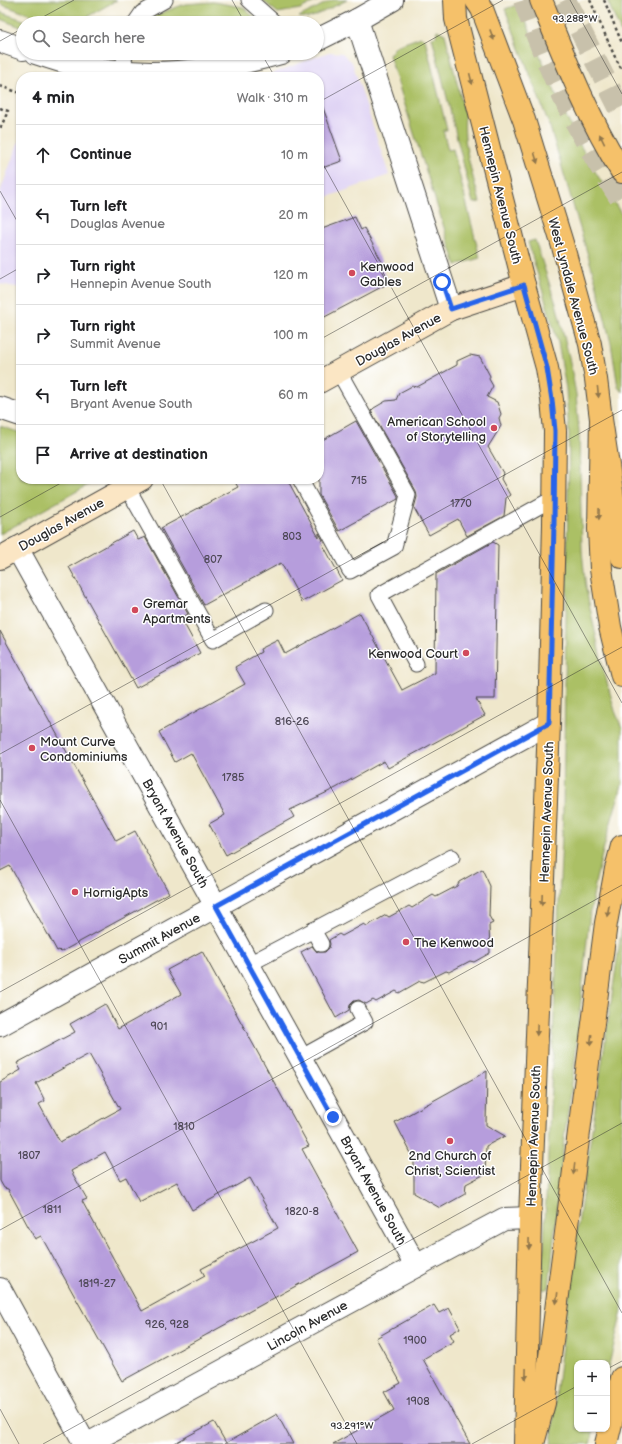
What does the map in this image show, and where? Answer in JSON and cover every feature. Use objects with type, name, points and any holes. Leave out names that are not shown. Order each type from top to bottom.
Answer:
[{"type":"main road","name":"Hennepin Avenue South","points":[[455,0],[456,18],[524,285],[547,368],[555,431],[549,723],[530,1218],[525,1444]]},
{"type":"main road","name":"West Lyndale Avenue South","points":[[476,0],[482,9],[524,120],[562,243],[590,344],[601,419],[599,529],[601,569],[610,627],[622,676]]},
{"type":"main road","points":[[540,0],[567,66],[605,145],[622,172]]},
{"type":"main road","points":[[601,419],[622,557]]},
{"type":"main road","points":[[533,1444],[544,1403],[606,923],[622,846]]},
{"type":"main road","points":[[606,1444],[622,1378]]},
{"type":"street","points":[[324,36],[392,0]]},
{"type":"street","points":[[357,20],[451,309]]},
{"type":"street","points":[[0,41],[16,47]]},
{"type":"street","points":[[58,60],[83,68],[124,63],[157,72]]},
{"type":"street","points":[[182,72],[209,69],[250,60]]},
{"type":"street","name":"Douglas Avenue","points":[[324,380],[451,309],[524,285]]},
{"type":"street","points":[[0,408],[16,413]]},
{"type":"street","name":"Douglas Avenue","points":[[9,553],[133,484]]},
{"type":"street","name":"Bryant Avenue South","points":[[9,553],[216,906],[416,1266]]},
{"type":"street","name":"Summit Avenue","points":[[0,1025],[549,723]]},
{"type":"street","name":"Lincoln Avenue","points":[[87,1444],[504,1219],[530,1218]]},
{"type":"street","points":[[0,1289],[87,1444]]},
{"type":"lane","points":[[140,16],[142,13],[165,0]]},
{"type":"lane","points":[[249,0],[267,16]]},
{"type":"lane","points":[[303,484],[350,571],[394,547],[408,495],[339,372]]},
{"type":"lane","points":[[135,484],[213,640],[266,610]]},
{"type":"lane","points":[[416,664],[378,595],[554,498]]},
{"type":"lane","points":[[249,964],[452,857]]},
{"type":"lane","points":[[313,930],[321,944]]},
{"type":"lane","points":[[300,1058],[365,1022],[358,1009]]},
{"type":"path","points":[[590,0],[622,70]]},
{"type":"path","points":[[604,0],[622,43]]},
{"type":"path","points":[[0,86],[16,92]]},
{"type":"path","points":[[0,108],[8,111],[0,129]]},
{"type":"shaded area","points":[[329,52],[342,53],[352,62],[389,175],[324,198],[324,72],[276,72],[308,60],[324,60],[324,54]]},
{"type":"shaded area","points":[[16,149],[16,287],[0,284],[0,192]]},
{"type":"green space","points":[[0,0],[117,0],[88,16],[33,16],[0,4]]},
{"type":"green space","points":[[262,0],[319,0],[300,9],[278,13]]},
{"type":"green space","points":[[332,0],[347,0],[315,16],[301,16]]},
{"type":"green space","points":[[607,0],[622,0],[622,35]]},
{"type":"green space","points":[[213,2],[243,7],[253,16],[155,16],[185,4]]},
{"type":"green space","points":[[519,4],[555,92],[575,136],[622,215],[622,392],[618,387],[611,343],[595,279],[550,127],[505,9]]},
{"type":"green space","points":[[0,12],[16,18],[16,25],[0,19]]},
{"type":"green space","points":[[437,30],[445,34],[465,115],[464,126],[466,148],[480,202],[473,203],[432,37],[436,36]]},
{"type":"green space","points":[[421,37],[425,39],[447,130],[443,130],[448,150],[453,149],[480,258],[456,265],[389,55],[396,46]]},
{"type":"green space","points":[[535,240],[557,307],[576,394],[579,431],[582,551],[586,589],[602,664],[615,711],[622,728],[622,785],[596,879],[589,920],[549,1288],[542,1290],[563,812],[569,435],[566,389],[558,343],[528,242]]},
{"type":"green space","points":[[0,426],[16,431],[16,484],[90,484],[0,534]]},
{"type":"green space","points":[[622,925],[622,1311],[610,1361],[574,1360],[574,1432],[593,1432],[590,1444],[551,1444],[575,1249]]},
{"type":"building","points":[[324,111],[342,161],[324,167]]},
{"type":"building","name":"Kenwood Gables","points":[[355,217],[361,230],[364,228],[382,262],[379,264],[389,283],[324,317],[324,228]]},
{"type":"building","points":[[470,355],[480,357],[490,376],[489,379],[493,386],[487,397],[497,402],[501,414],[499,418],[501,426],[488,447],[503,473],[501,479],[510,495],[506,498],[504,516],[467,536],[458,519],[429,535],[414,508],[417,497],[416,491],[371,411],[386,401],[396,400],[399,393],[412,386],[417,387],[457,365],[457,361]]},
{"type":"building","points":[[356,421],[398,496],[398,499],[339,531],[319,495],[319,484],[324,484],[324,439]]},
{"type":"building","points":[[236,484],[290,484],[319,538],[319,533],[323,540],[321,541],[342,580],[302,602],[281,563],[204,605],[161,528],[238,487]]},
{"type":"building","name":"Gremar Apartments","points":[[133,531],[138,540],[145,537],[188,614],[181,618],[200,653],[136,688],[69,567]]},
{"type":"building","points":[[493,542],[498,545],[495,699],[476,699],[485,715],[388,768],[384,761],[336,788],[290,810],[294,817],[226,855],[209,824],[225,815],[191,753],[175,762],[159,732],[245,684],[235,667],[261,652],[260,649],[278,640],[285,654],[360,613],[402,690],[435,673],[436,574]]},
{"type":"building","points":[[0,631],[116,841],[135,831],[169,893],[61,952],[59,950],[57,951],[10,866],[0,871]]},
{"type":"building","name":"The Kenwood","points":[[482,869],[490,886],[489,916],[493,923],[489,925],[490,953],[474,962],[470,961],[449,972],[446,971],[424,982],[420,981],[399,993],[396,991],[376,1002],[373,1000],[366,1004],[359,1000],[354,1001],[350,1005],[349,1010],[336,1018],[301,952],[312,946],[317,952],[325,952],[329,948],[329,940],[339,934],[342,936],[364,924],[367,926],[386,915],[389,917],[409,906],[412,908],[433,895],[436,897],[457,886],[459,882]]},
{"type":"building","points":[[202,951],[309,1146],[302,1149],[358,1252],[122,1381],[41,1236],[35,1239],[8,1189],[4,1188],[0,1181],[0,1082],[21,1070],[17,1063],[75,1032],[70,1024],[105,1004],[118,1029],[181,994],[167,970]],"holes":[[[89,1054],[120,1109],[60,1142],[39,1104],[45,1101],[36,1083]],[[105,1152],[120,1180],[126,1177],[139,1202],[177,1182],[192,1210],[250,1178],[278,1228],[201,1269],[205,1276],[142,1311],[82,1201],[87,1199],[71,1171]]]},
{"type":"building","name":"2nd Church of Christ, Scientist","points":[[487,1071],[486,1125],[505,1136],[486,1146],[485,1174],[466,1184],[465,1194],[440,1208],[414,1193],[414,1159],[395,1122]]},
{"type":"building","points":[[434,1305],[439,1313],[449,1308],[460,1328],[450,1334],[454,1341],[423,1359],[470,1444],[333,1444],[394,1410],[384,1392],[401,1383],[376,1338]]},
{"type":"building","points":[[277,1414],[293,1444],[173,1444],[214,1422],[226,1443]]},
{"type":"tunnel","points":[[524,0],[544,53],[579,129],[622,201]]},
{"type":"tunnel","points":[[565,0],[622,113]]},
{"type":"place","name":"Kenwood Gables","points":[[352,273]]},
{"type":"place","name":"American School of Storytelling","points":[[494,428]]},
{"type":"place","name":"Gremar Apartments","points":[[135,610]]},
{"type":"place","name":"Kenwood Court","points":[[466,653]]},
{"type":"place","name":"Mount Curve Condominiums","points":[[32,748]]},
{"type":"place","name":"HornigApts","points":[[75,892]]},
{"type":"place","name":"The Kenwood","points":[[406,942]]},
{"type":"place","name":"2nd Church of Christ, Scientist","points":[[450,1141]]},
{"type":"route","points":[[333,1117],[216,906],[549,723],[555,431],[547,368],[524,285],[451,309],[442,282]]}]
